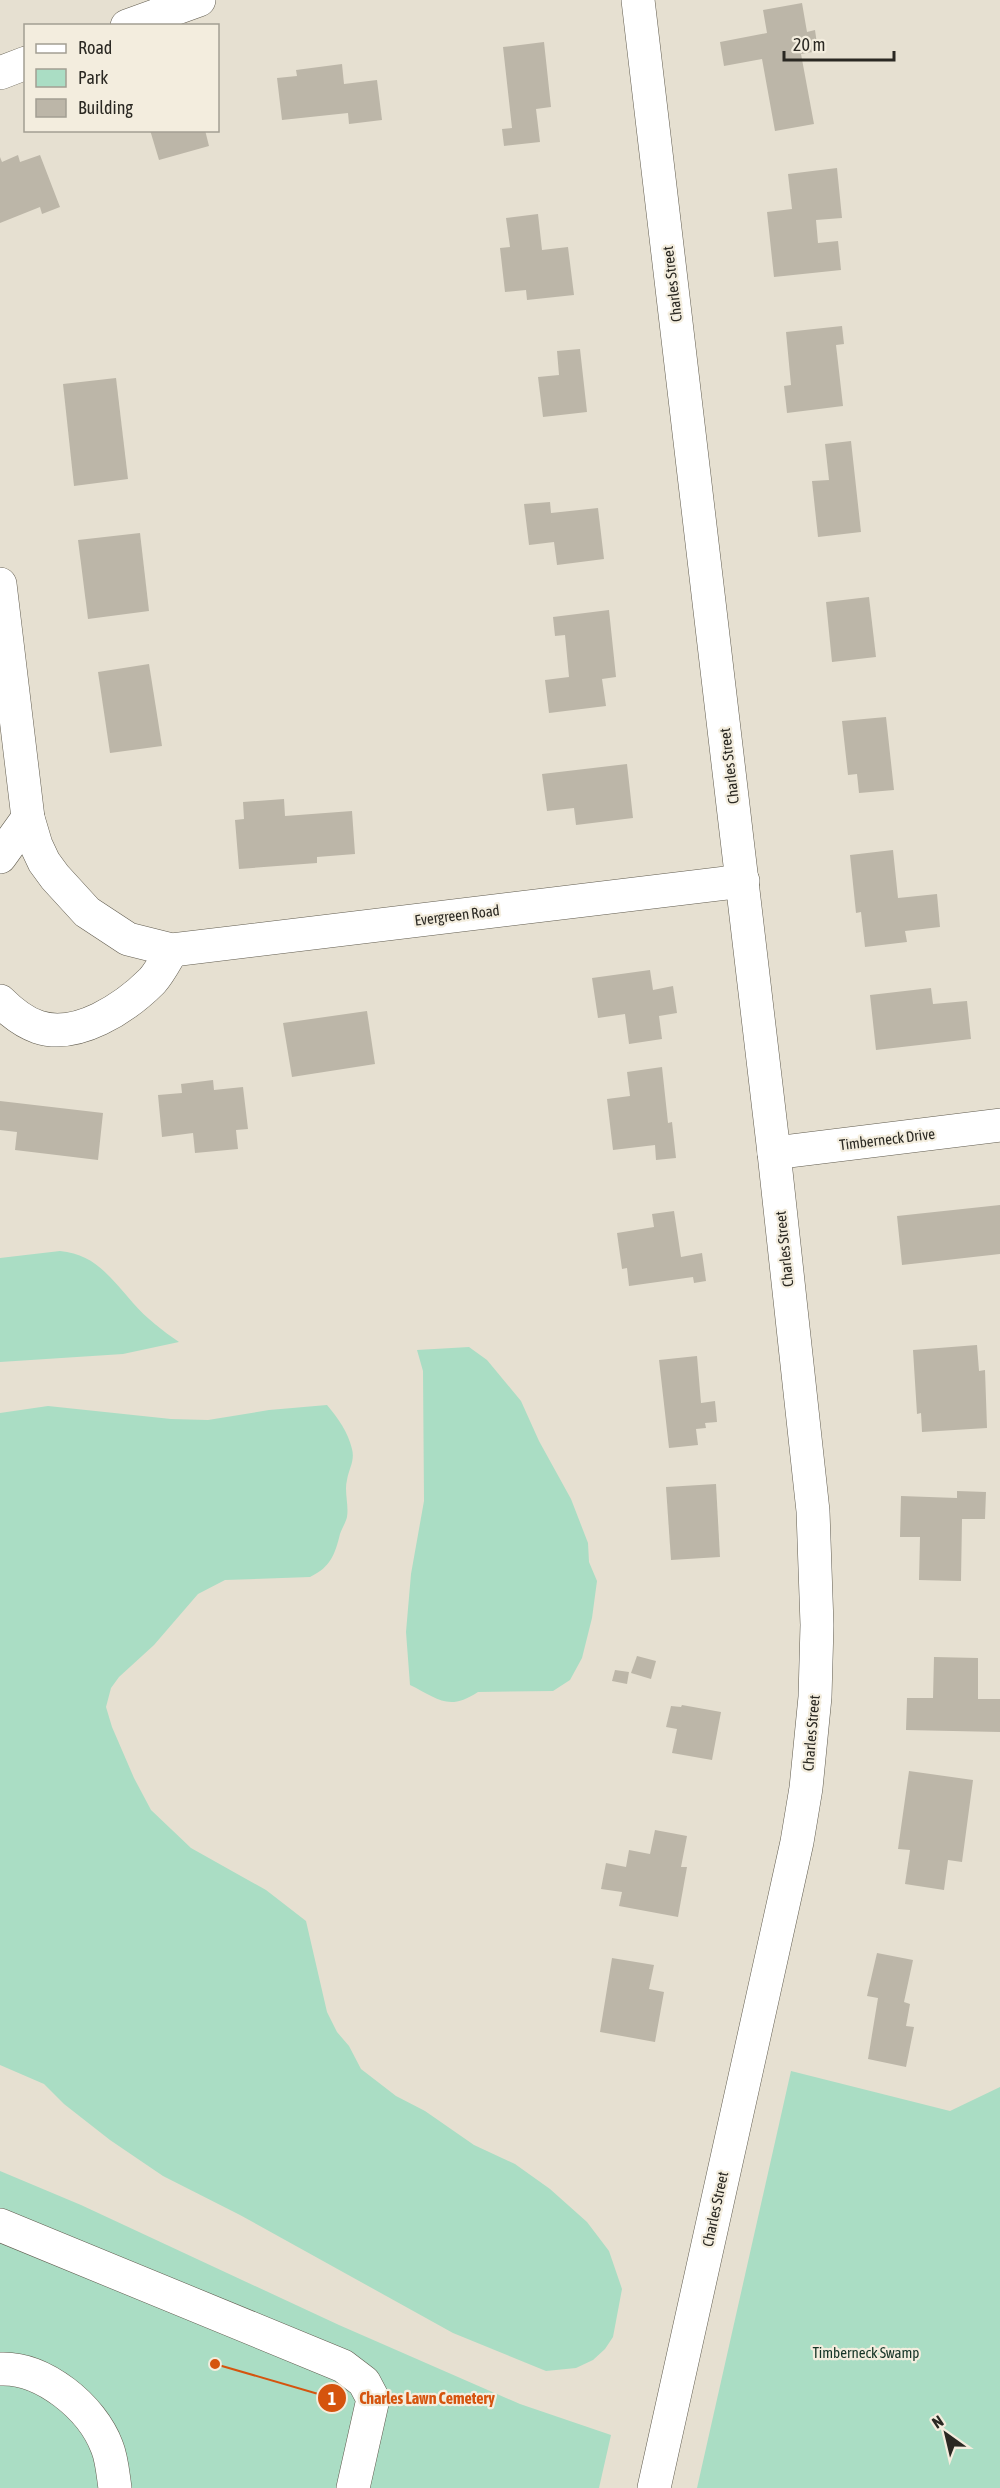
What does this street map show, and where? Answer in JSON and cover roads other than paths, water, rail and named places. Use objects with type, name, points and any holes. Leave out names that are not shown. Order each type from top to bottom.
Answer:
[{"type":"street","points":[[133,24],[199,0]]},
{"type":"street","name":"Charles Street","points":[[638,0],[774,1153],[813,1511],[817,1625],[812,1734],[797,1842],[654,2488]]},
{"type":"street","points":[[0,73],[24,64]]},
{"type":"street","name":"Evergreen Road","points":[[0,584],[28,818],[36,845],[44,862],[55,877],[87,912],[128,939],[172,950],[742,881]]},
{"type":"street","points":[[0,857],[28,818]]},
{"type":"street","points":[[0,1001],[25,1021],[38,1027],[52,1030],[76,1027],[92,1022],[130,1001],[154,979],[172,950]]},
{"type":"street","name":"Timberneck Drive","points":[[774,1153],[1000,1125]]},
{"type":"street","points":[[0,2225],[343,2366],[364,2382],[373,2399],[353,2488]]},
{"type":"street","points":[[0,2369],[9,2368],[47,2380],[81,2404],[107,2446],[115,2488]]},
{"type":"place","name":"Charles Lawn Cemetery","points":[[215,2364]]},
{"type":"park label","name":"Timberneck Swamp","points":[[866,2352]]}]
